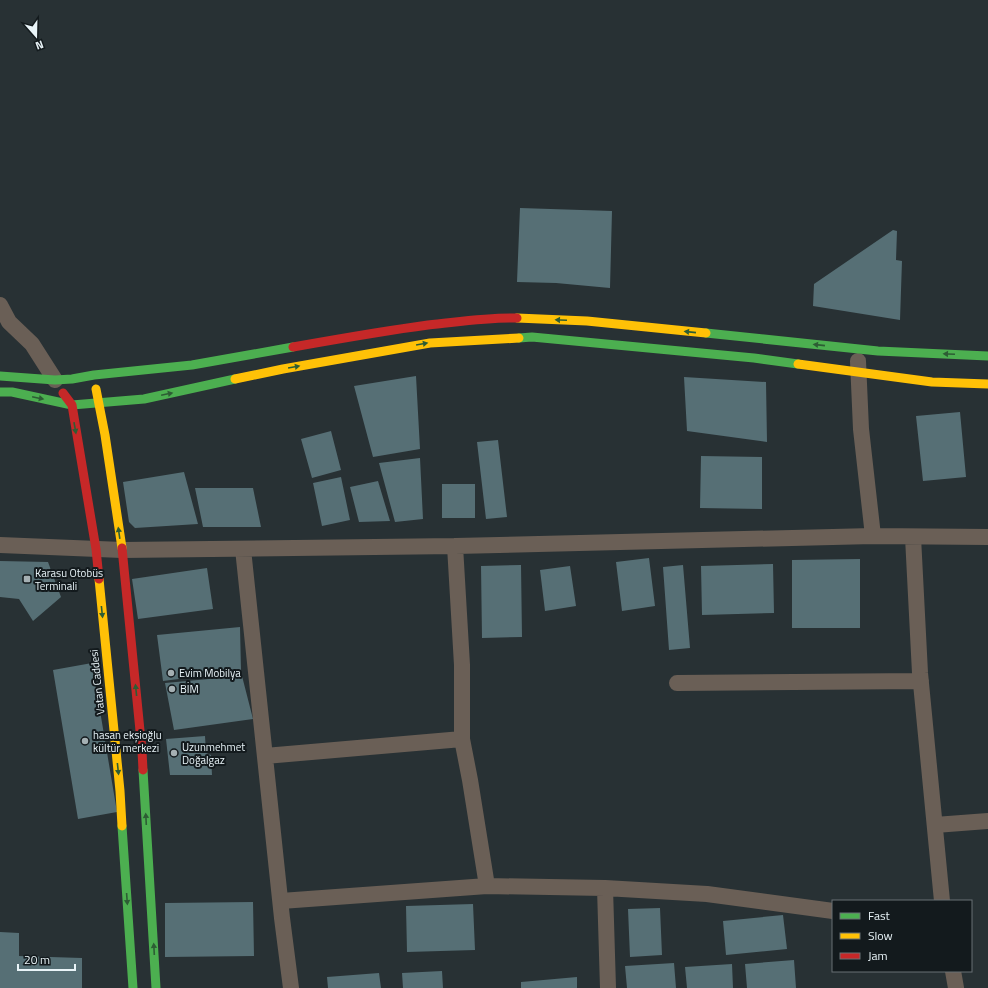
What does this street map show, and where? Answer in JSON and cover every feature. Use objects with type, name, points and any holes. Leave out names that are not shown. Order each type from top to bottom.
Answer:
[{"type":"main road","points":[[0,376],[55,380],[72,379],[94,375],[192,365],[378,332],[454,322],[505,318],[587,321],[878,352],[988,356]]},
{"type":"main road","points":[[0,392],[12,392],[72,405],[144,399],[283,369],[430,343],[532,337],[754,358],[932,382],[988,384]]},
{"type":"main road","points":[[94,375],[105,435],[122,550],[142,751],[156,988]]},
{"type":"main road","name":"Vatan Caddesi","points":[[55,380],[72,405],[96,549],[120,792],[133,988]]},
{"type":"street","points":[[0,305],[9,322],[32,344],[55,380]]},
{"type":"street","points":[[857,350],[861,429],[873,536]]},
{"type":"street","points":[[0,545],[122,550],[454,546],[873,536],[988,537]]},
{"type":"street","points":[[913,537],[921,681],[942,900]]},
{"type":"street","points":[[454,546],[462,665],[462,739],[487,886]]},
{"type":"street","points":[[243,549],[291,988]]},
{"type":"street","points":[[677,683],[921,681]]},
{"type":"street","points":[[265,756],[462,739]]},
{"type":"street","points":[[935,825],[988,821]]},
{"type":"street","points":[[281,901],[487,886],[605,888],[707,894],[832,911]]},
{"type":"street","points":[[605,888],[608,988]]},
{"type":"street","points":[[952,972],[956,988]]},
{"type":"building","points":[[520,208],[612,211],[610,288],[556,283],[517,282]]},
{"type":"building","points":[[893,230],[897,231],[896,260],[902,261],[900,320],[813,306],[814,284]]},
{"type":"building","points":[[416,376],[420,449],[373,457],[354,386]]},
{"type":"building","points":[[684,377],[766,382],[767,442],[687,431]]},
{"type":"building","points":[[960,412],[966,477],[923,481],[916,416]]},
{"type":"building","points":[[331,431],[341,470],[312,478],[301,439]]},
{"type":"building","points":[[498,440],[507,517],[486,519],[477,442]]},
{"type":"building","points":[[701,456],[762,457],[762,509],[700,508]]},
{"type":"building","points":[[420,458],[423,519],[395,522],[379,463]]},
{"type":"building","points":[[184,472],[198,524],[135,528],[129,522],[123,482]]},
{"type":"building","points":[[341,477],[350,520],[322,526],[313,483]]},
{"type":"building","points":[[378,481],[390,521],[359,522],[350,487]]},
{"type":"building","points":[[442,484],[475,484],[475,518],[442,518]]},
{"type":"building","points":[[195,488],[253,488],[261,527],[203,527]]},
{"type":"building","points":[[649,558],[655,606],[622,611],[616,562]]},
{"type":"building","points":[[860,559],[860,628],[792,628],[792,560]]},
{"type":"building","name":"Karasu Otobüs Terminali","points":[[0,561],[48,562],[61,597],[33,621],[19,599],[0,597]]},
{"type":"building","points":[[773,564],[774,613],[702,615],[701,566]]},
{"type":"building","points":[[521,565],[522,637],[482,638],[481,566]]},
{"type":"building","points":[[683,565],[690,648],[669,650],[663,567]]},
{"type":"building","points":[[570,566],[576,606],[545,611],[540,570]]},
{"type":"building","points":[[207,568],[213,609],[138,619],[132,579]]},
{"type":"building","points":[[240,627],[241,671],[163,681],[157,635]]},
{"type":"building","name":"hasan ekşioğlu kültür merkezi","points":[[92,663],[117,812],[78,819],[53,670]]},
{"type":"building","points":[[242,676],[253,719],[174,730],[165,683]]},
{"type":"building","points":[[205,736],[206,753],[211,755],[212,775],[170,775],[166,739]]},
{"type":"building","points":[[253,902],[254,956],[165,957],[165,903]]},
{"type":"building","points":[[473,904],[475,950],[407,952],[406,906]]},
{"type":"building","points":[[660,908],[662,955],[630,957],[628,909]]},
{"type":"building","points":[[783,915],[787,949],[726,955],[723,921]]},
{"type":"building","points":[[0,932],[19,933],[19,956],[82,958],[82,988],[0,988]]},
{"type":"building","points":[[794,960],[796,988],[747,988],[745,964]]},
{"type":"building","points":[[674,963],[676,988],[627,988],[625,966]]},
{"type":"building","points":[[732,964],[733,988],[687,988],[685,967]]},
{"type":"building","points":[[442,971],[443,988],[403,988],[402,973]]},
{"type":"building","points":[[379,973],[381,988],[328,988],[327,977]]},
{"type":"building","points":[[577,977],[577,988],[521,988],[521,982]]},
{"type":"traffic: fast","points":[[706,333],[878,351],[988,356]]},
{"type":"traffic: fast","points":[[519,338],[532,337],[754,358],[798,364]]},
{"type":"traffic: fast","points":[[0,376],[55,380],[72,379],[94,375],[192,365],[293,347]]},
{"type":"traffic: fast","points":[[0,392],[12,392],[72,405],[144,399],[235,379]]},
{"type":"traffic: fast","points":[[143,770],[156,988]]},
{"type":"traffic: fast","points":[[122,826],[133,988]]},
{"type":"traffic: slow","points":[[517,318],[587,321],[706,333]]},
{"type":"traffic: slow","points":[[235,379],[430,343],[519,338]]},
{"type":"traffic: slow","points":[[798,364],[932,382],[988,384]]},
{"type":"traffic: slow","points":[[96,389],[105,435],[122,548]]},
{"type":"traffic: slow","points":[[99,579],[120,791],[122,826]]},
{"type":"traffic: jam","points":[[293,347],[377,332],[428,325],[484,319],[517,318]]},
{"type":"traffic: jam","points":[[63,393],[72,405],[96,549],[99,579]]},
{"type":"traffic: jam","points":[[122,548],[143,770]]},
{"type":"place","name":"Karasu Otobüs Terminali","points":[[27,579]]},
{"type":"place","name":"Evim Mobilya","points":[[171,673]]},
{"type":"place","name":"BİM","points":[[172,689]]},
{"type":"place","name":"hasan ekşioğlu kültür merkezi","points":[[85,741]]},
{"type":"place","name":"Uzunmehmet Doğalgaz","points":[[174,753]]}]
